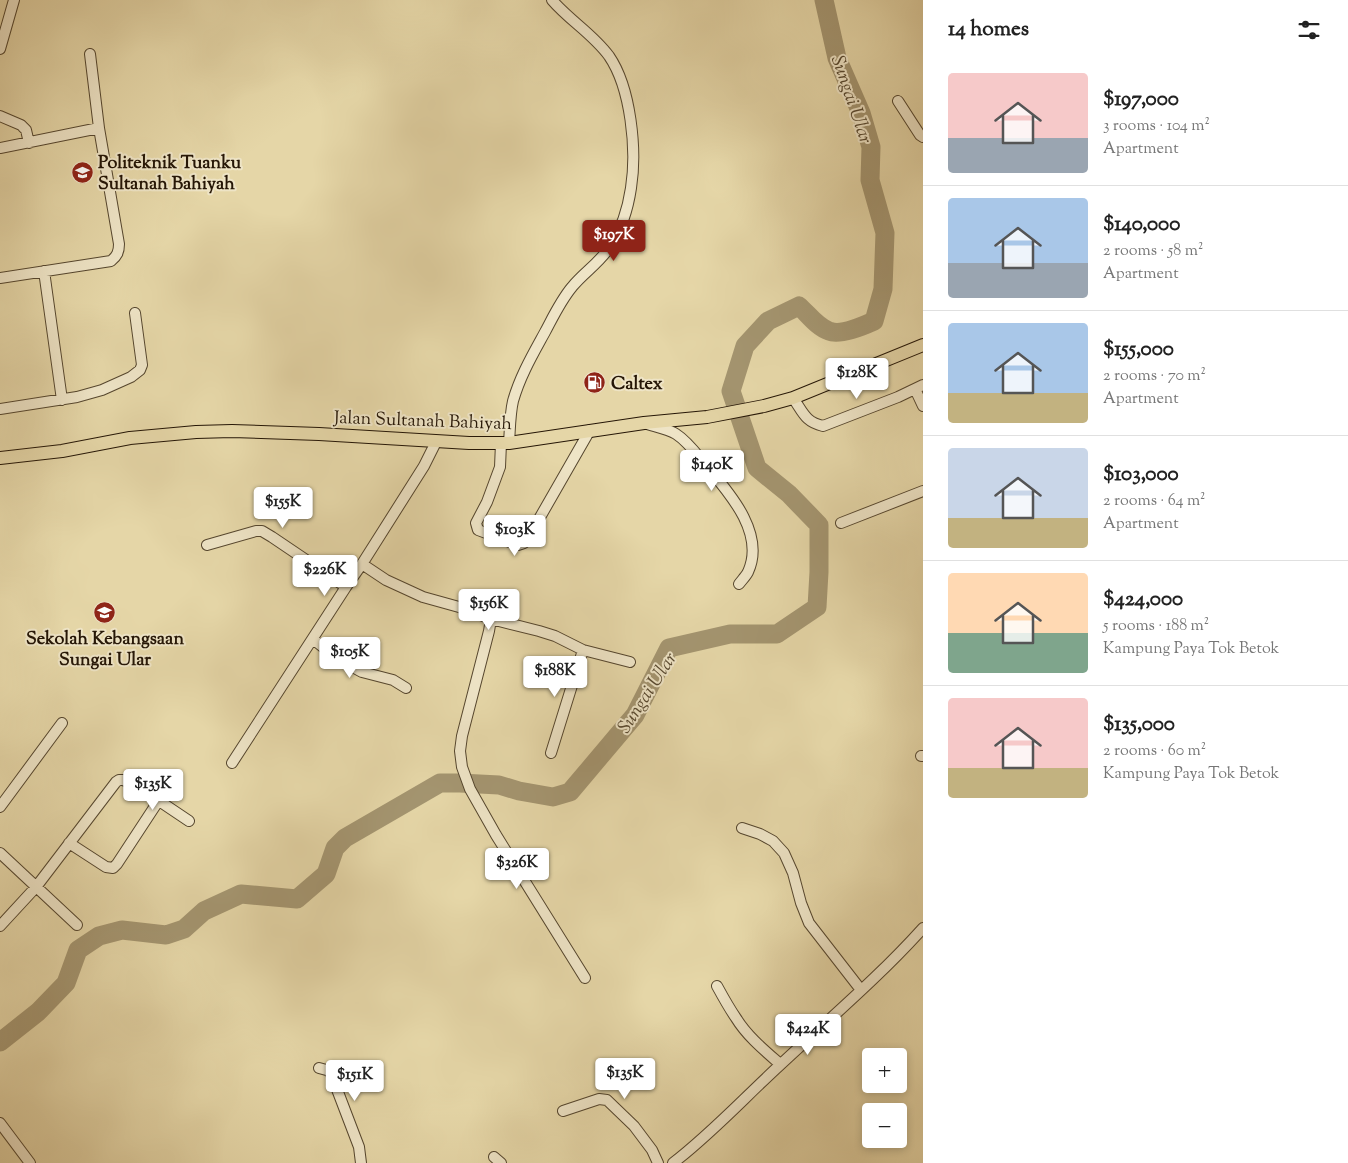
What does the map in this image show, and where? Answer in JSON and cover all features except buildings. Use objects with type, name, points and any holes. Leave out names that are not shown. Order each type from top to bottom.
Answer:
[{"type":"main road","name":"Jalan Sultanah Bahiyah","points":[[0,458],[62,451],[130,438],[196,432],[242,431],[436,442],[505,443],[644,423],[707,417],[764,406],[793,398],[923,346]]},
{"type":"street","points":[[0,49],[14,0]]},
{"type":"street","points":[[552,0],[596,42],[608,55],[616,68],[624,88],[632,134],[633,166],[631,188],[622,224],[610,247],[572,287],[560,303],[523,373],[513,401],[500,467],[487,502],[476,523],[478,530],[518,545],[524,544],[590,430]]},
{"type":"street","points":[[0,278],[111,261],[119,252],[90,54]]},
{"type":"street","points":[[898,101],[923,137]]},
{"type":"street","points":[[0,116],[21,125],[26,130],[29,143]]},
{"type":"street","points":[[0,148],[100,128]]},
{"type":"street","points":[[44,271],[62,400]]},
{"type":"street","points":[[0,409],[77,397],[102,390],[131,377],[140,370],[142,365],[135,313]]},
{"type":"street","points":[[793,398],[808,420],[823,426],[919,387],[923,406]]},
{"type":"street","points":[[644,423],[669,430],[687,442],[737,504],[749,528],[753,553],[748,572],[739,584]]},
{"type":"street","points":[[232,763],[362,564],[424,466],[436,442]]},
{"type":"street","points":[[841,523],[923,491]]},
{"type":"street","points":[[207,545],[256,530],[262,531],[346,587]]},
{"type":"street","points":[[362,564],[386,580],[423,596],[491,619],[554,636],[584,650],[630,662]]},
{"type":"street","points":[[491,619],[462,736],[460,751],[462,767],[470,789],[496,835],[585,978]]},
{"type":"street","points":[[313,639],[338,659],[362,672],[393,680],[406,688]]},
{"type":"street","points":[[551,753],[584,650]]},
{"type":"street","points":[[0,806],[62,723]]},
{"type":"street","points":[[0,926],[36,887],[119,780],[134,784],[189,821]]},
{"type":"street","points":[[69,843],[106,867],[113,868],[159,800]]},
{"type":"street","points":[[742,828],[774,840],[784,853],[793,873],[801,903],[809,923],[861,990]]},
{"type":"street","points":[[0,853],[77,925]]},
{"type":"street","points":[[673,1163],[693,1148],[903,950],[923,928]]},
{"type":"street","points":[[717,986],[736,1019],[747,1033],[780,1064]]},
{"type":"street","points":[[319,1068],[330,1070],[359,1147],[361,1163]]},
{"type":"street","points":[[563,1111],[599,1099],[607,1100],[634,1126],[652,1150],[658,1163]]},
{"type":"street","points":[[0,1123],[30,1163]]},
{"type":"waterway","name":"Sungai Ular","points":[[0,1042],[38,1012],[66,983],[78,950],[99,936],[122,930],[166,935],[184,929],[204,911],[241,894],[297,899],[326,874],[335,848],[345,838],[440,783],[499,785],[519,791],[553,797],[570,792],[635,715],[669,648],[730,634],[777,634],[817,607],[819,525],[789,494],[757,468],[731,391],[745,346],[768,321],[799,306],[825,329],[834,332],[851,330],[874,321],[883,289],[885,233],[870,180],[871,147],[861,113],[837,58],[824,0]]},
{"type":"place","name":"Politeknik Tuanku Sultanah Bahiyah","points":[[82,172]]},
{"type":"place","name":"Caltex","points":[[595,383]]},
{"type":"place","name":"Sekolah Kebangsaan Sungai Ular","points":[[105,613]]}]
